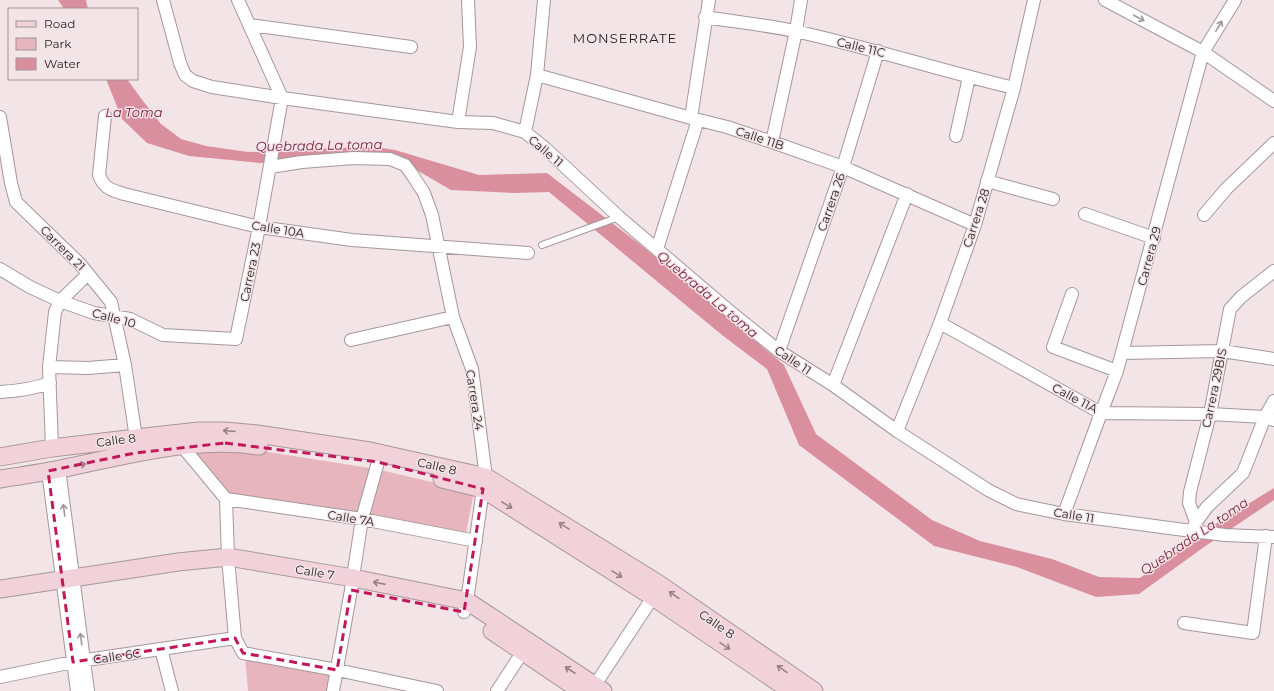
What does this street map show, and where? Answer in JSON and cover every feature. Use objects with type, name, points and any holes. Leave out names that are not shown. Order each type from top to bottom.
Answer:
[{"type":"main road","name":"Calle 8","points":[[0,457],[52,448],[136,438],[198,431],[224,431],[257,434],[370,451],[485,483],[659,584],[814,691]]},
{"type":"main road","name":"Calle 8","points":[[0,479],[135,453],[199,444],[225,443],[254,445],[378,462],[485,483],[791,691]]},
{"type":"main road","name":"Calle 7","points":[[0,589],[67,583],[228,563],[352,584],[466,606],[592,690]]},
{"type":"main road","name":"Calle 7","points":[[0,598],[67,583]]},
{"type":"main road","name":"Calle 7","points":[[466,606],[522,653],[592,690]]},
{"type":"street","name":"Calle 11","points":[[163,0],[180,63],[185,75],[193,81],[212,87],[282,98],[458,122],[493,123],[525,132],[546,148],[619,217],[779,351],[833,385],[897,430],[995,493],[1016,504],[1064,514],[1195,528],[1225,535],[1270,537]]},
{"type":"street","points":[[238,0],[282,98]]},
{"type":"street","points":[[458,122],[470,47],[468,0]]},
{"type":"street","points":[[525,132],[537,75],[544,0]]},
{"type":"street","points":[[657,249],[694,119],[705,18],[709,0]]},
{"type":"street","points":[[772,142],[796,32],[801,0]]},
{"type":"street","name":"Carrera 28","points":[[897,430],[940,323],[975,225],[1014,88],[1034,0]]},
{"type":"street","points":[[1105,0],[1203,52],[1274,101]]},
{"type":"street","name":"Carrera 29","points":[[1064,514],[1117,372],[1203,52],[1235,0]]},
{"type":"street","name":"Calle 11C","points":[[705,18],[796,32],[878,51],[1014,88]]},
{"type":"street","points":[[250,25],[411,47]]},
{"type":"street","name":"Carrera 26","points":[[779,351],[843,167],[878,51]]},
{"type":"street","name":"Calle 11B","points":[[537,75],[727,127],[772,142],[843,167],[975,225]]},
{"type":"street","points":[[956,136],[969,77]]},
{"type":"street","name":"Carrera 23","points":[[236,339],[259,227],[282,98]]},
{"type":"street","name":"Calle 10A","points":[[105,116],[99,175],[102,184],[109,189],[124,194],[259,227],[352,240],[528,253]]},
{"type":"street","name":"Carrera 21","points":[[0,117],[11,183],[16,202],[88,274],[60,301],[55,312],[49,367],[52,448]]},
{"type":"street","points":[[1204,215],[1226,189],[1274,143]]},
{"type":"street","name":"Carrera 24","points":[[270,166],[339,159],[390,159],[405,165],[424,193],[432,215],[453,316],[472,370],[485,483],[466,606]]},
{"type":"street","points":[[988,182],[1053,199]]},
{"type":"street","points":[[833,385],[907,194]]},
{"type":"street","points":[[1085,214],[1154,238]]},
{"type":"street","name":"Calle 10","points":[[0,269],[30,287],[60,301],[94,313],[130,319],[163,335],[236,339]]},
{"type":"street","name":"Carrera 29BIS","points":[[1195,528],[1189,503],[1190,492],[1210,414],[1230,309],[1241,297],[1274,271]]},
{"type":"street","points":[[88,274],[111,302],[125,365],[136,438]]},
{"type":"street","points":[[1072,294],[1053,347],[1117,372]]},
{"type":"street","points":[[350,340],[453,316]]},
{"type":"street","name":"Calle 11A","points":[[940,323],[1101,413],[1210,414],[1269,418]]},
{"type":"street","points":[[1122,353],[1222,351],[1274,359]]},
{"type":"street","points":[[49,367],[88,368],[125,365]]},
{"type":"street","points":[[0,392],[36,388],[50,383]]},
{"type":"street","points":[[1195,528],[1207,507],[1244,474],[1269,418],[1274,401]]},
{"type":"street","points":[[182,446],[226,499],[228,563],[235,638],[243,653],[337,670],[437,691]]},
{"type":"street","points":[[333,691],[362,519],[378,462]]},
{"type":"street","points":[[53,470],[78,661],[77,691]]},
{"type":"street","name":"Calle 7A","points":[[226,499],[362,519],[476,541]]},
{"type":"street","points":[[1184,623],[1253,633],[1270,537]]},
{"type":"street","points":[[592,690],[653,597]]},
{"type":"street","name":"Calle 6C","points":[[0,677],[78,661],[235,638]]},
{"type":"street","points":[[161,649],[172,691]]},
{"type":"street","points":[[497,691],[522,653]]},
{"type":"street","points":[[78,661],[88,691]]},
{"type":"lane","points":[[542,245],[619,217]]},
{"type":"highlighted area","points":[[225,443],[378,462],[483,489],[464,612],[351,590],[337,670],[243,653],[235,638],[73,662],[48,471],[135,453]]},
{"type":"green space","points":[[255,450],[376,469],[474,492],[466,533],[231,495],[194,453]]},
{"type":"green space","points":[[245,657],[334,673],[331,691],[248,691]]},
{"type":"water","points":[[58,0],[86,0],[88,8],[63,8]]},
{"type":"water","name":"La Toma","points":[[106,80],[128,80],[161,124],[181,139],[206,146],[248,152],[376,147],[395,150],[479,175],[547,173],[642,246],[784,365],[816,434],[932,520],[980,541],[1052,559],[1099,577],[1140,578],[1209,528],[1274,488],[1274,500],[1204,547],[1139,594],[1096,597],[1017,567],[934,546],[799,445],[767,369],[722,335],[549,192],[514,193],[451,190],[394,157],[285,160],[260,163],[189,156],[147,143],[122,119]]},
{"type":"district","name":"MONSERRATE","points":[[625,38]]},
{"type":"water label","name":"Quebrada La toma","points":[[319,145]]},
{"type":"water label","name":"Quebrada La toma","points":[[708,294]]},
{"type":"water label","name":"Quebrada La toma","points":[[1194,536]]}]
